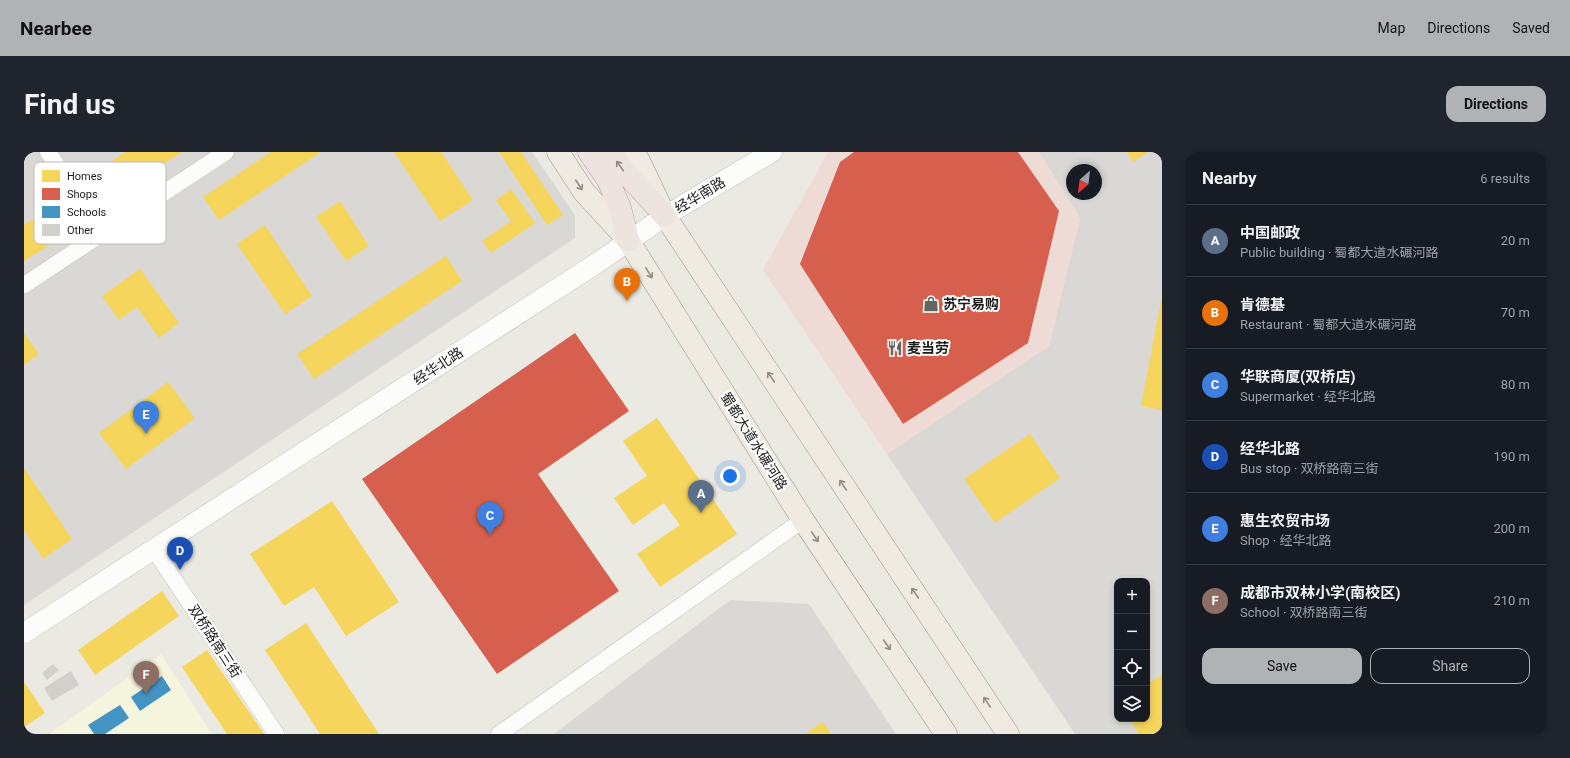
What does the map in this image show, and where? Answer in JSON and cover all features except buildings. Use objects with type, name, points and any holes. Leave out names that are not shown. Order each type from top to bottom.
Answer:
[{"type":"highway","points":[[589,152],[608,180],[620,208],[628,240]]},
{"type":"highway","points":[[611,152],[623,170],[665,216]]},
{"type":"main road","name":"蜀都大道水碾河路","points":[[558,152],[584,192],[628,240],[803,520],[946,734]]},
{"type":"main road","points":[[633,152],[639,160],[665,216],[1008,734]]},
{"type":"street","points":[[48,152],[55,162]]},
{"type":"street","points":[[166,191],[226,152]]},
{"type":"street","name":"经华南路","points":[[628,240],[772,152]]},
{"type":"street","name":"经华北路","points":[[24,633],[597,263],[628,240]]},
{"type":"street","points":[[24,284],[85,244]]},
{"type":"street","points":[[499,734],[803,520]]},
{"type":"street","name":"双桥路南三街","points":[[154,549],[276,734]]},
{"type":"shaded area","points":[[24,152],[532,152],[575,215],[575,238],[24,605]]},
{"type":"shaded area","name":"苏宁易购","points":[[828,152],[1039,152],[1066,195],[1066,200],[1069,200],[1080,218],[1049,346],[887,454],[763,270]]},
{"type":"shaded area","points":[[1039,152],[1162,152],[1162,734],[1075,734],[887,454],[1049,346],[1080,218],[1069,200],[1102,200],[1102,164],[1066,164],[1066,195]]},
{"type":"shaded area","points":[[730,600],[809,604],[896,734],[554,734]]},
{"type":"shaded area","points":[[161,654],[212,734],[49,734]]},
{"type":"place","name":"肯德基","points":[[627,301]]},
{"type":"place","name":"苏宁易购","points":[[931,304]]},
{"type":"place","name":"麦当劳","points":[[895,348]]},
{"type":"place","name":"惠生农贸市场","points":[[146,434]]},
{"type":"place","name":"中国邮政","points":[[701,513]]},
{"type":"place","name":"华联商厦(双桥店)","points":[[490,535]]},
{"type":"place","name":"经华北路","points":[[180,570]]},
{"type":"place","name":"成都市双林小学(南校区)","points":[[146,694]]}]
